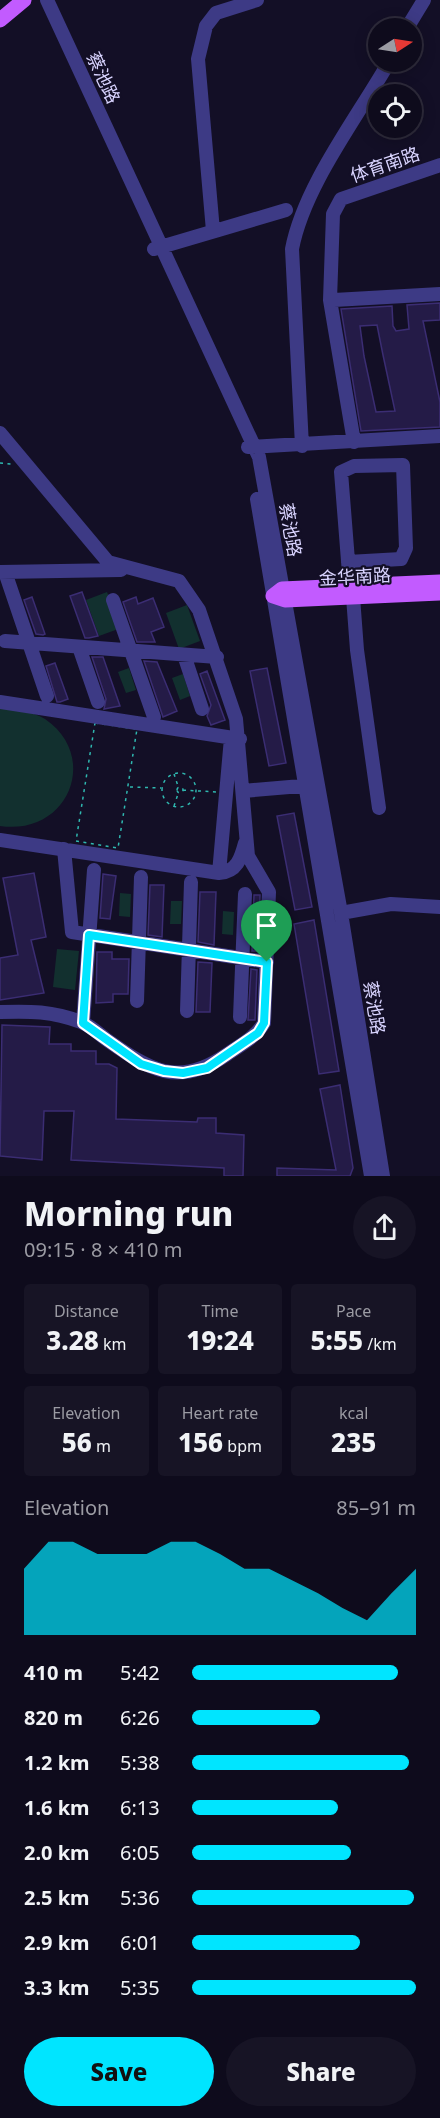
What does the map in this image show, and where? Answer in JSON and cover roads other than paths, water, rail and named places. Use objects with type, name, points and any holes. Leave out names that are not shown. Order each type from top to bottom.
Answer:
[{"type":"main road","points":[[0,6],[7,0]]},
{"type":"main road","points":[[0,20],[24,0]]},
{"type":"main road","name":"金华南路","points":[[352,592],[440,582]]},
{"type":"main road","name":"金华南路","points":[[280,595],[352,592],[440,593]]},
{"type":"street","name":"蔡池路","points":[[39,0],[158,247]]},
{"type":"street","name":"蔡池路","points":[[47,0],[250,448],[280,595],[372,1176]]},
{"type":"street","points":[[213,231],[198,60],[206,26],[216,13],[257,0]]},
{"type":"street","points":[[413,18],[424,0]]},
{"type":"street","points":[[302,446],[292,249],[295,232],[307,202],[383,72]]},
{"type":"street","name":"体育南路","points":[[343,200],[440,165]]},
{"type":"street","name":"体育南路","points":[[343,200],[440,169]]},
{"type":"street","points":[[343,200],[333,214],[330,300],[356,441]]},
{"type":"street","points":[[343,200],[336,215],[334,300],[356,441]]},
{"type":"street","points":[[158,247],[286,210]]},
{"type":"street","points":[[334,300],[440,294]]},
{"type":"street","points":[[0,434],[108,562],[178,581],[199,610],[217,657],[235,739],[243,791],[248,856],[269,892],[264,1023],[258,1033],[207,1068],[183,1073],[164,1071],[141,1064],[83,1023],[45,1011],[0,1012]]},
{"type":"street","points":[[250,448],[440,436]]},
{"type":"street","points":[[348,562],[401,559],[406,548],[403,465],[354,466],[341,472],[348,562],[357,650],[379,808]]},
{"type":"street","points":[[47,696],[3,572],[133,569]]},
{"type":"street","points":[[112,600],[154,717]]},
{"type":"street","points":[[4,641],[217,657]]},
{"type":"street","points":[[79,647],[98,702]]},
{"type":"street","points":[[184,655],[202,709]]},
{"type":"street","points":[[0,702],[235,739]]},
{"type":"street","points":[[219,873],[226,793],[235,739]]},
{"type":"street","name":"蔡池路","points":[[312,786],[340,913],[383,1176]]},
{"type":"street","points":[[243,791],[312,786]]},
{"type":"street","points":[[0,840],[219,873],[228,872],[236,867],[247,835]]},
{"type":"street","points":[[64,849],[72,932],[267,962]]},
{"type":"street","points":[[83,1023],[94,870]]},
{"type":"street","points":[[137,1001],[141,878]]},
{"type":"street","points":[[187,1011],[191,882]]},
{"type":"street","points":[[240,1017],[245,894]]},
{"type":"street","points":[[340,913],[391,904],[440,907]]}]
